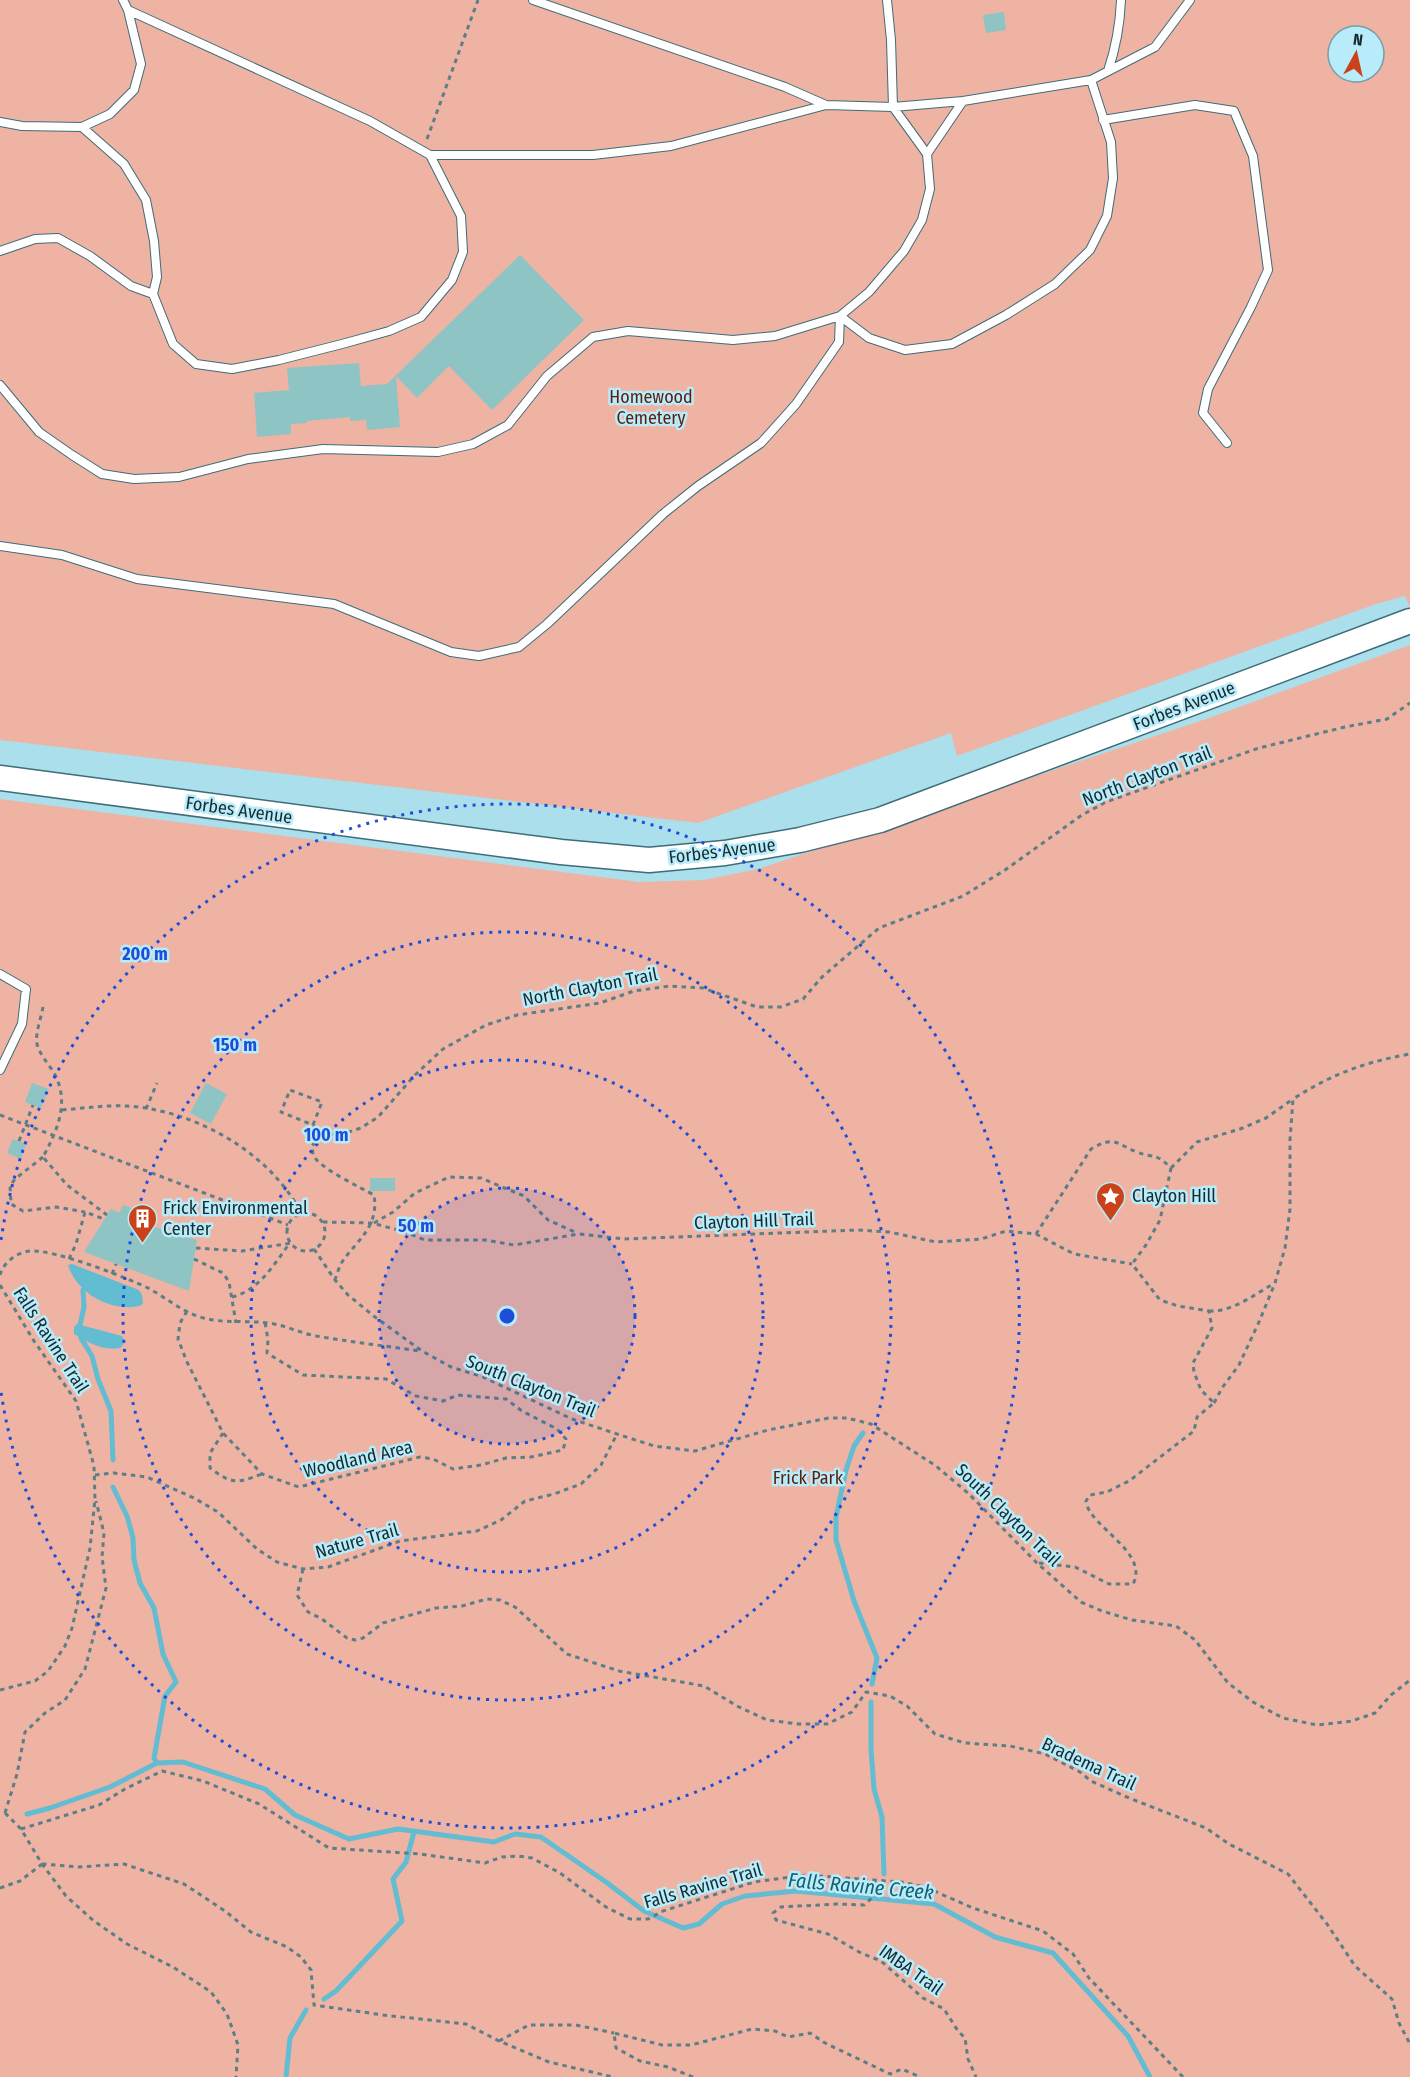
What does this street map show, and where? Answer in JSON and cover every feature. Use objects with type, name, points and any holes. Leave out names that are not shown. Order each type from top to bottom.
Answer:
[{"type":"main road","name":"Forbes Avenue","points":[[0,778],[561,852],[649,860],[725,852],[800,840],[879,820],[1410,621]]},
{"type":"lane","points":[[0,122],[22,126],[82,127],[110,114],[134,90],[141,64],[128,10],[123,0]]},
{"type":"lane","points":[[533,0],[785,87],[825,105]]},
{"type":"lane","points":[[0,385],[39,432],[102,474],[134,479],[179,477],[248,459],[323,449],[438,452],[473,444],[508,425],[547,376],[593,337],[628,331],[733,340],[775,336],[840,316],[870,292],[904,251],[922,220],[930,189],[927,154],[892,107],[891,40],[887,0]]},
{"type":"lane","points":[[1108,71],[1117,39],[1121,0]]},
{"type":"lane","points":[[128,10],[370,121],[426,153],[593,155],[671,146],[825,105],[892,107],[963,102],[1091,80],[1155,47],[1190,0]]},
{"type":"lane","points":[[840,316],[869,338],[905,350],[952,344],[1006,315],[1055,284],[1090,250],[1107,216],[1113,178],[1111,142],[1091,80]]},
{"type":"lane","points":[[927,154],[963,102]]},
{"type":"lane","points":[[1103,120],[1195,105],[1234,111],[1253,156],[1268,270],[1208,389],[1203,413],[1227,443]]},
{"type":"lane","points":[[82,127],[124,164],[146,200],[154,242],[157,277],[153,294],[173,344],[196,364],[232,369],[351,342],[389,331],[421,317],[452,280],[463,252],[461,216],[426,153]]},
{"type":"lane","points":[[0,251],[35,239],[58,238],[90,256],[131,286],[153,294]]},
{"type":"lane","points":[[0,546],[62,555],[137,579],[334,604],[452,652],[479,656],[519,647],[547,624],[663,514],[698,486],[761,443],[796,404],[839,342],[840,316]]},
{"type":"lane","points":[[0,974],[26,989],[22,1024],[0,1070]]},
{"type":"path","points":[[426,153],[478,0]]},
{"type":"path","name":"North Clayton Trail","points":[[321,1135],[342,1134],[361,1128],[378,1116],[443,1049],[486,1025],[517,1015],[600,1003],[634,991],[670,986],[704,988],[757,1007],[781,1007],[803,999],[822,977],[879,928],[963,896],[1005,870],[1082,815],[1106,802],[1260,748],[1346,727],[1387,720],[1410,703]]},
{"type":"path","points":[[43,1007],[38,1031],[38,1045],[58,1081],[63,1099],[62,1110],[54,1136],[44,1156],[15,1179],[10,1186],[11,1204],[23,1211],[56,1208],[85,1212],[104,1219]]},
{"type":"path","points":[[1275,1283],[1219,1312],[1178,1306],[1160,1300],[1132,1264],[1160,1220],[1172,1168],[1197,1142],[1240,1129],[1266,1118],[1321,1081],[1355,1067],[1410,1054]]},
{"type":"path","points":[[146,1109],[157,1083]]},
{"type":"path","points":[[313,1125],[322,1102],[290,1090],[281,1112],[313,1125],[321,1135],[312,1146],[314,1156],[328,1170],[374,1196],[376,1207],[372,1223],[341,1264],[335,1280]]},
{"type":"path","points":[[1037,1563],[1075,1567],[1109,1584],[1133,1584],[1138,1576],[1136,1566],[1116,1537],[1086,1509],[1086,1501],[1090,1495],[1107,1492],[1129,1481],[1194,1431],[1197,1417],[1214,1403],[1239,1365],[1275,1283],[1285,1248],[1290,1209],[1290,1140],[1293,1099]]},
{"type":"path","points":[[19,1141],[33,1105]]},
{"type":"path","points":[[62,1110],[108,1106],[146,1109],[173,1114],[191,1121],[231,1140],[242,1148],[285,1188],[301,1213]]},
{"type":"path","points":[[0,1115],[288,1225]]},
{"type":"path","points":[[1036,1234],[1091,1149],[1101,1143],[1117,1141],[1137,1153],[1160,1157],[1172,1168]]},
{"type":"path","points":[[44,1156],[67,1185],[107,1215]]},
{"type":"path","points":[[372,1223],[393,1212],[415,1193],[449,1177],[481,1178],[524,1196],[548,1220],[579,1234]]},
{"type":"path","points":[[71,1259],[85,1212]]},
{"type":"path","points":[[314,1214],[323,1222],[324,1239],[314,1249],[300,1250],[291,1243],[288,1237],[288,1225],[296,1215],[314,1214]]},
{"type":"path","name":"Clayton Hill Trail","points":[[323,1222],[372,1223],[425,1240],[485,1240],[514,1245],[579,1234],[624,1239],[858,1230],[889,1232],[936,1242],[981,1239],[1006,1231],[1036,1234],[1074,1254],[1132,1264]]},
{"type":"path","points":[[196,1248],[242,1251],[291,1243]]},
{"type":"path","points":[[232,1297],[244,1294],[268,1273],[291,1243]]},
{"type":"path","name":"South Clayton Trail","points":[[314,1249],[348,1295],[422,1351],[451,1367],[483,1377],[572,1419],[654,1446],[695,1451],[768,1430],[829,1418],[847,1418],[871,1424],[936,1466],[961,1487],[1037,1563],[1081,1602],[1132,1620],[1176,1626],[1195,1640],[1228,1683],[1253,1702],[1283,1718],[1317,1725],[1352,1721],[1374,1713],[1410,1680]]},
{"type":"path","points":[[0,1275],[2,1268],[14,1258],[29,1251],[46,1253],[71,1259],[149,1289],[199,1317],[236,1323],[265,1322],[285,1325],[314,1335],[422,1351]]},
{"type":"path","points":[[194,1259],[223,1273],[230,1282],[236,1323]]},
{"type":"path","points":[[112,1274],[116,1264]]},
{"type":"path","name":"Falls Ravine Trail","points":[[0,1285],[34,1341],[76,1401],[94,1466],[95,1499],[90,1548],[66,1646],[48,1671],[35,1681],[0,1690]]},
{"type":"path","name":"Woodland Area","points":[[188,1311],[180,1323],[178,1339],[187,1362],[223,1432],[262,1474],[299,1488],[420,1457],[433,1459],[453,1469],[506,1458],[531,1457],[563,1450],[566,1439],[557,1429],[506,1399],[458,1395],[443,1401],[416,1396],[386,1379],[303,1375],[267,1353],[268,1340],[265,1322]]},
{"type":"path","points":[[1209,1311],[1212,1328],[1193,1363],[1201,1390],[1214,1403]]},
{"type":"path","points":[[506,1399],[510,1390]]},
{"type":"path","points":[[223,1432],[210,1453],[210,1468],[225,1479],[242,1482],[262,1474]]},
{"type":"path","name":"Nature Trail","points":[[94,1475],[114,1473],[147,1477],[194,1498],[218,1512],[257,1549],[277,1562],[303,1569],[328,1567],[400,1541],[477,1531],[501,1520],[525,1501],[582,1484],[601,1465],[617,1434]]},
{"type":"path","points":[[5,1813],[17,1774],[25,1732],[45,1713],[65,1700],[85,1669],[106,1588],[102,1557],[104,1533],[95,1499]]},
{"type":"path","name":"Bradema Trail","points":[[303,1569],[297,1595],[308,1612],[322,1619],[347,1638],[355,1640],[363,1638],[383,1623],[436,1608],[462,1606],[487,1599],[500,1600],[515,1607],[567,1654],[619,1671],[704,1686],[737,1706],[767,1720],[798,1724],[827,1724],[852,1712],[866,1692],[890,1696],[907,1706],[935,1734],[965,1743],[1010,1746],[1045,1754],[1080,1772],[1091,1781],[1206,1827],[1228,1844],[1288,1874],[1327,1924],[1355,1966],[1392,1999],[1399,2023],[1410,2044]]},
{"type":"path","name":"Falls Ravine Trail","points":[[21,1829],[99,1805],[162,1771],[203,1781],[259,1804],[329,1848],[420,1854],[485,1863],[502,1857],[532,1858],[560,1873],[606,1906],[630,1918],[648,1919],[663,1911],[754,1882],[806,1875],[901,1882],[925,1887],[973,1908],[1043,1931],[1073,1954],[1089,1978],[1183,2077]]},
{"type":"path","points":[[0,1814],[5,1813]]},
{"type":"path","points":[[5,1813],[21,1829],[42,1864],[66,1896],[94,1921],[127,1944],[173,1967],[211,1992],[227,2014],[238,2045],[236,2077]]},
{"type":"path","points":[[0,1888],[20,1881],[42,1864],[79,1867],[124,1864],[184,1884],[225,1911],[250,1932],[287,1947],[301,1957],[310,1970],[314,2005],[466,2024],[549,2062],[613,2077]]},
{"type":"path","name":"IMBA Trail","points":[[875,1881],[872,1898],[864,1905],[782,1906],[773,1913],[776,1920],[828,1934],[880,1961],[923,1998],[944,2009],[965,2038],[968,2059],[976,2077]]},
{"type":"path","points":[[499,2041],[529,2025],[576,2025],[662,2044],[691,2045],[752,2029],[775,2031],[788,2037],[810,2033],[825,2043],[890,2074],[902,2069],[920,2077]]},
{"type":"path","points":[[614,2033],[616,2048],[640,2061],[668,2067],[693,2077]]},
{"type":"green space","name":"Homewood Cemetery","points":[[0,0],[1410,0],[1410,607],[1405,596],[1376,604],[957,756],[951,733],[698,823],[0,740]]},
{"type":"green space","name":"Frick Park","points":[[1410,645],[1410,2077],[0,2077],[0,799],[639,882],[704,880],[758,869],[1209,718]]},
{"type":"water","points":[[72,1264],[139,1290],[143,1303],[140,1306],[129,1307],[96,1299],[72,1275],[68,1265]]},
{"type":"water","points":[[77,1324],[122,1336],[125,1342],[120,1348],[114,1349],[96,1345],[74,1334],[74,1327]]},
{"type":"building","points":[[1004,12],[1006,30],[986,33],[983,15]]},
{"type":"building","points":[[520,255],[584,320],[492,410],[449,366],[417,398],[396,376],[400,427],[367,430],[366,420],[350,421],[350,417],[291,424],[291,434],[257,437],[254,393],[289,390],[287,368],[359,363],[361,386],[387,384]]},
{"type":"building","points":[[32,1083],[49,1089],[41,1108],[25,1102]]},
{"type":"building","points":[[206,1083],[227,1094],[211,1124],[190,1113]]},
{"type":"building","points":[[13,1139],[26,1144],[21,1159],[7,1153]]},
{"type":"building","points":[[370,1178],[395,1178],[395,1191],[370,1191]]},
{"type":"building","name":"Frick Environmental Center","points":[[123,1205],[149,1214],[145,1224],[197,1240],[189,1291],[84,1252],[111,1209],[119,1213]]},
{"type":"waterway","points":[[83,1290],[81,1338],[92,1356],[98,1379],[111,1411],[113,1460]]},
{"type":"waterway","points":[[863,1433],[854,1446],[846,1470],[836,1517],[836,1540],[854,1601],[877,1658],[872,1684]]},
{"type":"waterway","points":[[113,1487],[127,1516],[140,1583],[154,1608],[163,1654],[176,1682],[165,1696],[154,1758],[157,1763]]},
{"type":"waterway","points":[[871,1702],[874,1789],[882,1817],[884,1874]]},
{"type":"waterway","name":"Falls Ravine Creek","points":[[27,1814],[110,1787],[157,1763],[183,1762],[265,1789],[295,1815],[349,1839],[398,1829],[494,1842],[515,1834],[541,1837],[644,1911],[683,1928],[699,1924],[722,1904],[745,1896],[796,1891],[934,1904],[995,1937],[1053,1953],[1128,2036],[1150,2077]]},
{"type":"waterway","points":[[324,1999],[336,1991],[402,1921],[393,1879],[406,1862],[414,1832]]},
{"type":"waterway","points":[[286,2077],[290,2038],[306,2010]]},
{"type":"place","name":"Clayton Hill","points":[[1111,1222]]},
{"type":"place","name":"Frick Environmental Center","points":[[142,1244]]}]
